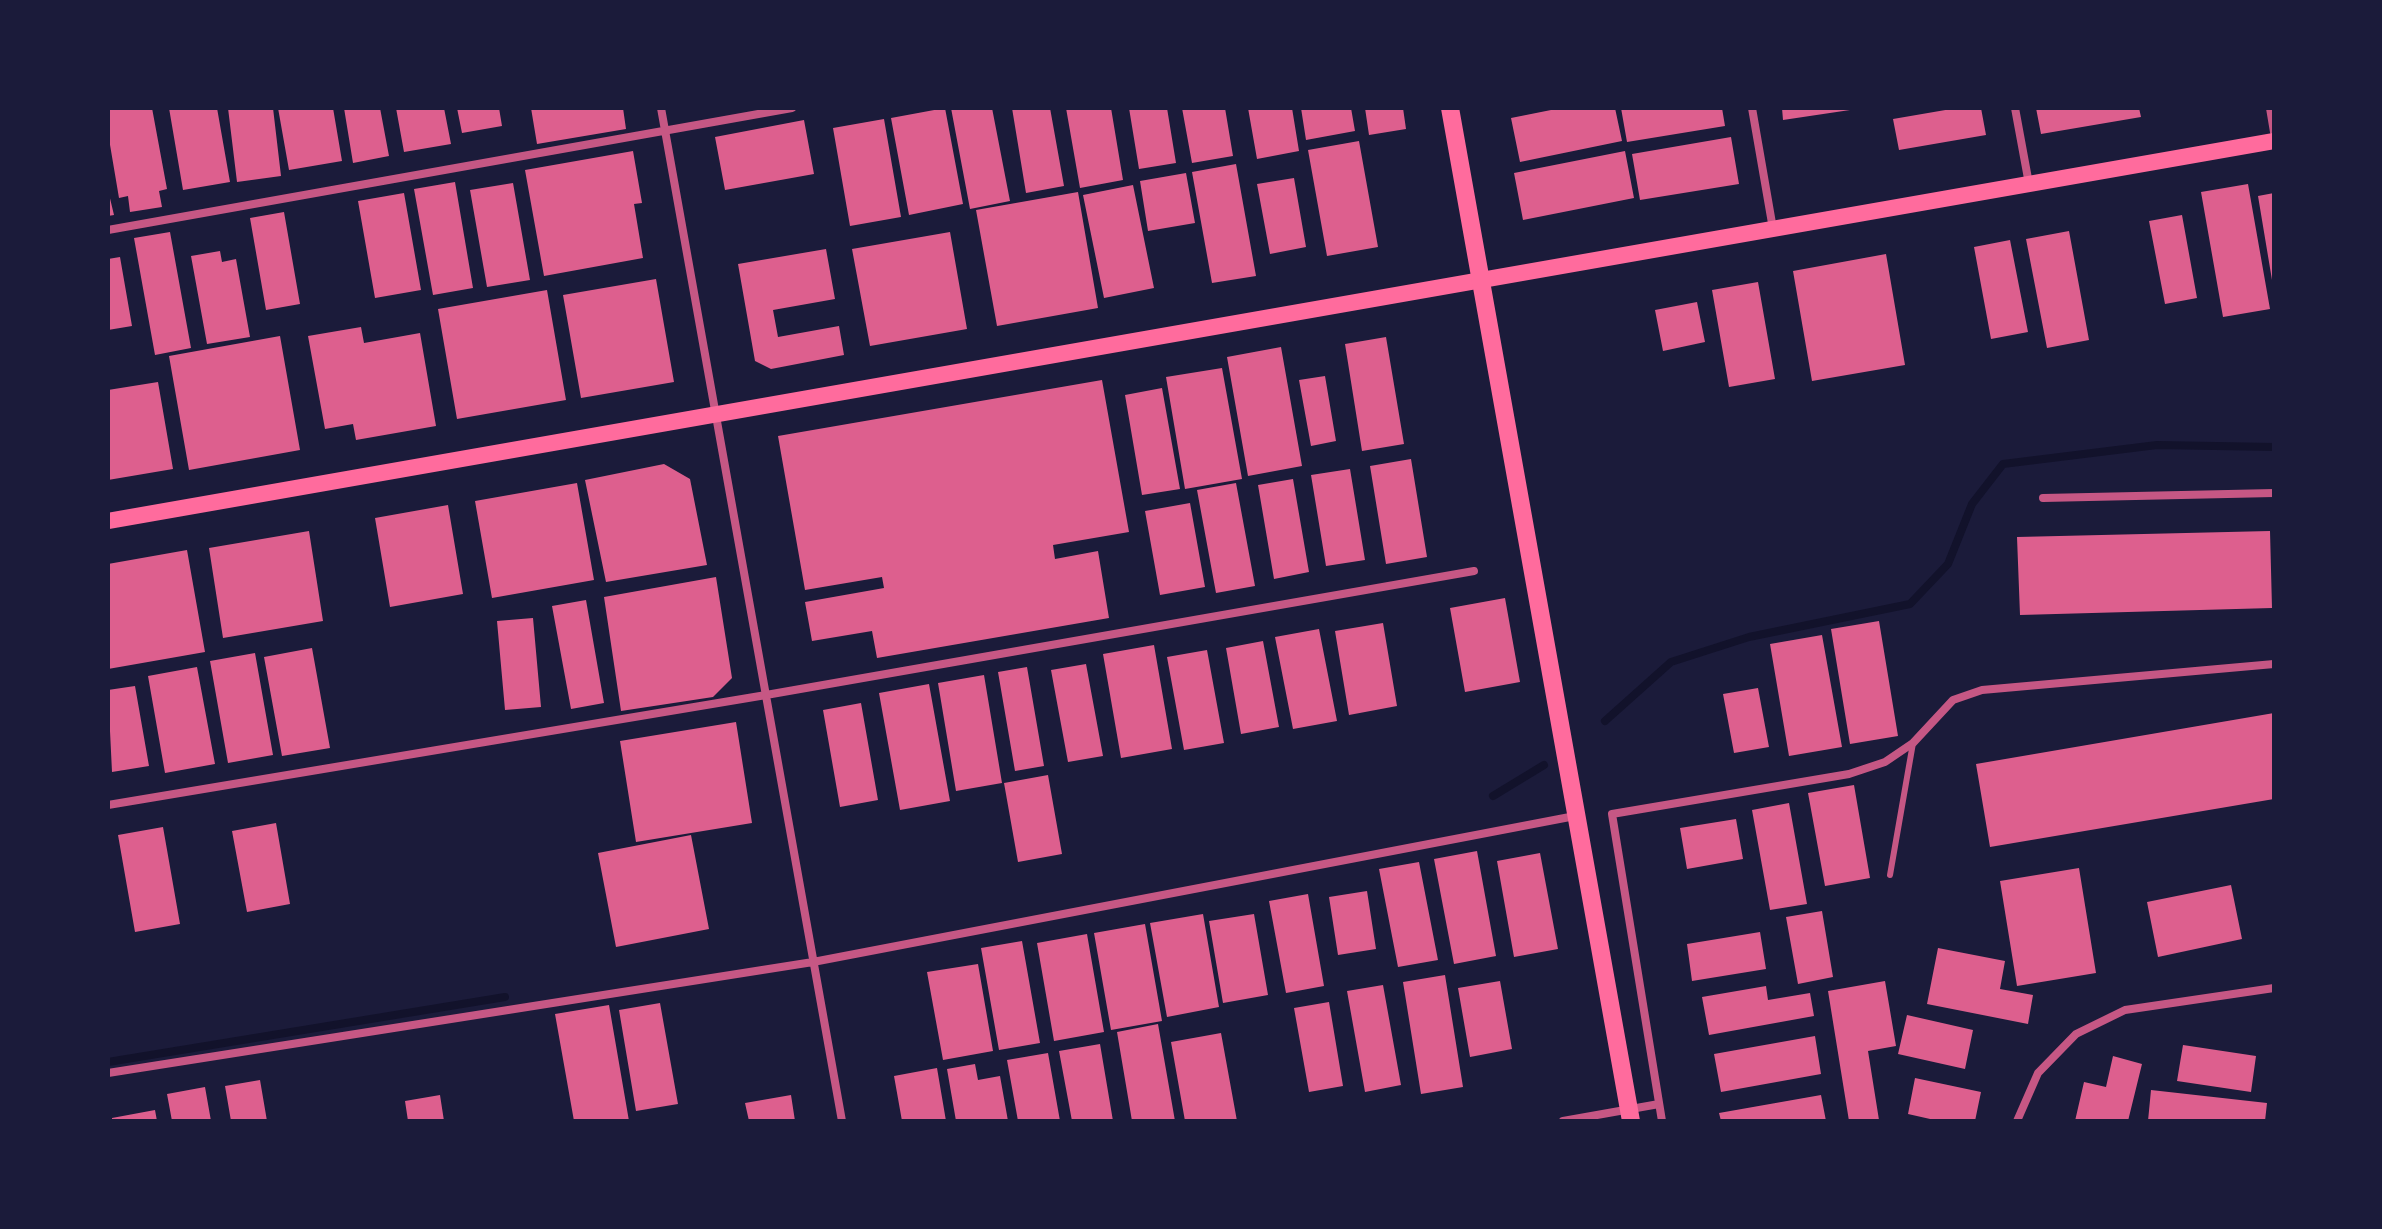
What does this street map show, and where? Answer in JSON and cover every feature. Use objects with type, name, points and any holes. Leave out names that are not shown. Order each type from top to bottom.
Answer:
[{"type":"main road","points":[[1450,108],[1631,1117]]},
{"type":"main road","points":[[108,521],[2274,141]]},
{"type":"street","points":[[661,108],[842,1121]]},
{"type":"street","points":[[108,230],[792,108]]},
{"type":"street","points":[[1752,108],[1773,229]]},
{"type":"street","points":[[2015,108],[2029,184]]},
{"type":"street","points":[[2270,108],[2274,132]]},
{"type":"street","points":[[2043,498],[2274,493]]},
{"type":"street","points":[[108,805],[766,695],[1474,571]]},
{"type":"street","points":[[1662,1121],[1612,814],[1849,774],[1885,762],[1913,743],[1953,700],[1982,690],[2274,664]]},
{"type":"street","points":[[108,1073],[813,962],[1575,816]]},
{"type":"street","points":[[2017,1121],[2038,1073],[2076,1034],[2125,1010],[2274,988]]},
{"type":"street","points":[[1563,1121],[1631,1117],[1659,1104]]},
{"type":"lane","points":[[1890,875],[1913,743]]},
{"type":"building","points":[[108,108],[152,108],[167,189],[159,191],[162,207],[130,212],[128,196],[119,198],[108,133]]},
{"type":"building","points":[[169,108],[217,108],[230,182],[183,190]]},
{"type":"building","points":[[228,108],[273,108],[281,176],[237,182]]},
{"type":"building","points":[[278,108],[333,108],[342,161],[289,170]]},
{"type":"building","points":[[344,108],[380,108],[389,156],[353,163]]},
{"type":"building","points":[[396,108],[444,108],[451,144],[404,152]]},
{"type":"building","points":[[457,108],[499,108],[502,126],[462,133]]},
{"type":"building","points":[[531,108],[623,108],[626,129],[537,144]]},
{"type":"building","points":[[945,108],[963,204],[909,215],[891,118]]},
{"type":"building","points":[[951,108],[992,108],[1010,201],[970,209]]},
{"type":"building","points":[[1012,108],[1050,108],[1064,186],[1026,193]]},
{"type":"building","points":[[1066,108],[1111,108],[1123,180],[1080,188]]},
{"type":"building","points":[[1129,108],[1167,108],[1176,163],[1139,169]]},
{"type":"building","points":[[1182,108],[1225,108],[1233,156],[1192,163]]},
{"type":"building","points":[[1248,108],[1292,108],[1299,151],[1257,159]]},
{"type":"building","points":[[1301,108],[1351,108],[1355,131],[1306,140]]},
{"type":"building","points":[[1365,108],[1403,108],[1406,129],[1369,135]]},
{"type":"building","points":[[1561,108],[1615,108],[1622,141],[1520,162],[1511,118]]},
{"type":"building","points":[[1621,108],[1722,108],[1725,126],[1627,142]]},
{"type":"building","points":[[1782,108],[1850,108],[1850,110],[1783,120]]},
{"type":"building","points":[[1957,108],[1981,108],[1986,135],[1899,150],[1893,119]]},
{"type":"building","points":[[2036,108],[2139,108],[2141,117],[2041,134]]},
{"type":"building","points":[[884,119],[901,217],[850,226],[833,128]]},
{"type":"building","points":[[804,120],[814,174],[725,190],[715,137]]},
{"type":"building","points":[[1731,137],[1739,184],[1640,200],[1632,154]]},
{"type":"building","points":[[1359,141],[1378,247],[1327,256],[1308,150]]},
{"type":"building","points":[[633,151],[642,203],[634,204],[643,258],[544,276],[525,170]]},
{"type":"building","points":[[1625,151],[1634,198],[1523,220],[1514,173]]},
{"type":"building","points":[[1236,164],[1256,276],[1212,283],[1192,172]]},
{"type":"building","points":[[1186,173],[1195,223],[1148,231],[1140,181]]},
{"type":"building","points":[[1294,178],[1306,247],[1270,254],[1257,184]]},
{"type":"building","points":[[455,182],[473,288],[433,295],[414,189]]},
{"type":"building","points":[[513,183],[530,280],[487,287],[470,190]]},
{"type":"building","points":[[2248,184],[2270,309],[2223,317],[2201,192]]},
{"type":"building","points":[[1133,185],[1154,288],[1104,298],[1083,195]]},
{"type":"building","points":[[108,190],[114,215],[108,216]]},
{"type":"building","points":[[1078,192],[1098,308],[997,326],[976,210]]},
{"type":"building","points":[[404,193],[421,290],[375,298],[358,201]]},
{"type":"building","points":[[2274,193],[2274,280],[2272,280],[2258,196]]},
{"type":"building","points":[[284,212],[300,304],[266,310],[250,218]]},
{"type":"building","points":[[2182,215],[2197,298],[2165,304],[2149,221]]},
{"type":"building","points":[[2069,231],[2089,340],[2047,348],[2026,239]]},
{"type":"building","points":[[170,232],[191,348],[155,355],[134,238]]},
{"type":"building","points":[[950,232],[967,329],[870,346],[852,249]]},
{"type":"building","points":[[2010,240],[2028,332],[1991,339],[1974,247]]},
{"type":"building","points":[[826,249],[835,299],[773,310],[778,337],[839,326],[844,355],[771,369],[755,361],[738,264]]},
{"type":"building","points":[[220,251],[222,262],[236,259],[250,337],[207,344],[191,256]]},
{"type":"building","points":[[1886,254],[1905,365],[1812,381],[1793,271]]},
{"type":"building","points":[[120,257],[132,326],[108,330],[108,259]]},
{"type":"building","points":[[656,279],[674,382],[581,398],[563,295]]},
{"type":"building","points":[[1758,282],[1775,379],[1729,387],[1712,290]]},
{"type":"building","points":[[547,290],[566,400],[457,419],[438,309]]},
{"type":"building","points":[[1697,302],[1705,342],[1663,351],[1655,310]]},
{"type":"building","points":[[361,327],[364,343],[420,333],[436,426],[356,440],[353,424],[325,429],[308,336]]},
{"type":"building","points":[[280,336],[300,450],[189,470],[169,356]]},
{"type":"building","points":[[1386,337],[1404,444],[1362,451],[1345,344]]},
{"type":"building","points":[[1281,347],[1302,466],[1248,476],[1227,357]]},
{"type":"building","points":[[1222,368],[1242,479],[1185,489],[1166,377]]},
{"type":"building","points":[[1325,376],[1336,441],[1311,446],[1299,380]]},
{"type":"building","points":[[1102,380],[1129,532],[1053,545],[1055,559],[1098,551],[1109,618],[877,658],[872,631],[812,641],[805,602],[884,588],[882,577],[805,590],[778,436]]},
{"type":"building","points":[[158,382],[173,469],[108,480],[108,390]]},
{"type":"building","points":[[1162,388],[1180,489],[1142,495],[1125,395]]},
{"type":"building","points":[[1411,459],[1427,557],[1386,564],[1370,466]]},
{"type":"building","points":[[664,464],[690,479],[707,565],[606,582],[585,480]]},
{"type":"building","points":[[1350,469],[1365,560],[1326,566],[1311,475]]},
{"type":"building","points":[[1293,479],[1309,572],[1274,579],[1258,485]]},
{"type":"building","points":[[577,483],[594,580],[492,598],[475,501]]},
{"type":"building","points":[[1236,483],[1255,586],[1216,593],[1197,490]]},
{"type":"building","points":[[1190,503],[1205,587],[1160,595],[1145,511]]},
{"type":"building","points":[[448,505],[463,594],[390,607],[375,518]]},
{"type":"building","points":[[309,531],[323,621],[223,638],[209,548]]},
{"type":"building","points":[[2270,531],[2272,608],[2020,615],[2017,537]]},
{"type":"building","points":[[187,550],[205,652],[108,669],[108,564]]},
{"type":"building","points":[[716,577],[732,678],[713,697],[621,711],[604,597]]},
{"type":"building","points":[[1505,598],[1520,682],[1465,692],[1450,608]]},
{"type":"building","points":[[586,600],[604,703],[571,709],[552,606]]},
{"type":"building","points":[[533,618],[541,707],[505,710],[497,621]]},
{"type":"building","points":[[1879,621],[1898,736],[1850,744],[1831,629]]},
{"type":"building","points":[[1383,623],[1397,706],[1349,715],[1335,631]]},
{"type":"building","points":[[1319,629],[1337,721],[1293,729],[1275,637]]},
{"type":"building","points":[[1822,635],[1842,747],[1789,756],[1770,644]]},
{"type":"building","points":[[1263,641],[1279,727],[1241,734],[1226,648]]},
{"type":"building","points":[[1154,645],[1172,749],[1121,758],[1103,654]]},
{"type":"building","points":[[312,648],[330,748],[282,756],[264,657]]},
{"type":"building","points":[[1207,650],[1224,743],[1184,750],[1167,657]]},
{"type":"building","points":[[255,653],[273,755],[228,763],[210,661]]},
{"type":"building","points":[[1086,664],[1103,756],[1068,762],[1051,670]]},
{"type":"building","points":[[197,667],[215,764],[165,773],[148,676]]},
{"type":"building","points":[[1027,667],[1044,766],[1015,771],[998,672]]},
{"type":"building","points":[[984,675],[1002,783],[956,791],[938,683]]},
{"type":"building","points":[[929,684],[950,801],[900,810],[879,693]]},
{"type":"building","points":[[135,686],[149,766],[112,772],[108,690]]},
{"type":"building","points":[[1758,688],[1769,747],[1734,753],[1723,694]]},
{"type":"building","points":[[861,703],[878,800],[840,807],[823,710]]},
{"type":"building","points":[[2274,713],[2274,799],[1990,847],[1976,764]]},
{"type":"building","points":[[736,722],[752,823],[636,842],[620,741]]},
{"type":"building","points":[[1048,775],[1062,854],[1018,862],[1004,783]]},
{"type":"building","points":[[1854,785],[1870,878],[1825,886],[1808,793]]},
{"type":"building","points":[[1789,803],[1807,904],[1770,910],[1752,810]]},
{"type":"building","points":[[1736,819],[1743,859],[1687,869],[1680,828]]},
{"type":"building","points":[[276,823],[290,904],[247,912],[232,831]]},
{"type":"building","points":[[163,827],[180,924],[135,932],[118,835]]},
{"type":"building","points":[[691,835],[709,929],[616,947],[598,853]]},
{"type":"building","points":[[1477,851],[1496,956],[1454,964],[1434,859]]},
{"type":"building","points":[[1540,853],[1558,949],[1514,957],[1497,861]]},
{"type":"building","points":[[1419,862],[1438,960],[1398,967],[1379,869]]},
{"type":"building","points":[[2079,868],[2096,973],[2017,986],[2000,881]]},
{"type":"building","points":[[2231,885],[2242,939],[2158,957],[2147,902]]},
{"type":"building","points":[[1367,891],[1376,949],[1338,955],[1329,897]]},
{"type":"building","points":[[1308,894],[1324,986],[1286,993],[1269,901]]},
{"type":"building","points":[[1822,911],[1833,977],[1798,984],[1786,917]]},
{"type":"building","points":[[1203,914],[1219,1007],[1167,1017],[1150,923]]},
{"type":"building","points":[[1254,914],[1268,995],[1223,1003],[1209,921]]},
{"type":"building","points":[[1145,924],[1162,1021],[1111,1030],[1094,933]]},
{"type":"building","points":[[1760,932],[1766,969],[1692,981],[1687,944]]},
{"type":"building","points":[[1087,934],[1104,1032],[1054,1041],[1037,943]]},
{"type":"building","points":[[1022,941],[1040,1043],[999,1050],[981,948]]},
{"type":"building","points":[[1938,948],[2005,961],[2000,989],[2033,995],[2028,1024],[1927,1004]]},
{"type":"building","points":[[978,964],[993,1051],[943,1060],[927,972]]},
{"type":"building","points":[[1445,975],[1463,1087],[1421,1094],[1403,982]]},
{"type":"building","points":[[1500,981],[1512,1049],[1470,1057],[1458,988]]},
{"type":"building","points":[[1885,981],[1896,1046],[1868,1051],[1879,1120],[1849,1121],[1828,991]]},
{"type":"building","points":[[1383,985],[1401,1085],[1365,1092],[1347,991]]},
{"type":"building","points":[[1766,986],[1768,1000],[1810,993],[1814,1016],[1709,1035],[1702,997]]},
{"type":"building","points":[[1329,1002],[1343,1086],[1309,1092],[1294,1008]]},
{"type":"building","points":[[660,1003],[678,1104],[636,1111],[619,1010]]},
{"type":"building","points":[[609,1005],[629,1121],[574,1121],[555,1014]]},
{"type":"building","points":[[1907,1015],[1973,1030],[1965,1069],[1898,1054]]},
{"type":"building","points":[[1158,1024],[1175,1121],[1132,1121],[1117,1032]]},
{"type":"building","points":[[1221,1033],[1237,1121],[1185,1121],[1171,1042]]},
{"type":"building","points":[[1815,1036],[1821,1074],[1721,1092],[1714,1054]]},
{"type":"building","points":[[1100,1044],[1113,1121],[1072,1121],[1059,1051]]},
{"type":"building","points":[[2183,1045],[2256,1056],[2251,1092],[2177,1081]]},
{"type":"building","points":[[1048,1053],[1060,1121],[1018,1121],[1007,1060]]},
{"type":"building","points":[[2113,1056],[2142,1064],[2128,1121],[2075,1121],[2084,1082],[2106,1087]]},
{"type":"building","points":[[975,1064],[978,1080],[1000,1076],[1008,1121],[956,1121],[947,1069]]},
{"type":"building","points":[[937,1068],[946,1121],[902,1121],[894,1076]]},
{"type":"building","points":[[1915,1078],[1981,1092],[1975,1121],[1939,1121],[1908,1114]]},
{"type":"building","points":[[260,1080],[267,1121],[231,1121],[225,1086]]},
{"type":"building","points":[[205,1087],[211,1121],[172,1121],[167,1094]]},
{"type":"building","points":[[2151,1090],[2267,1103],[2265,1121],[2148,1121]]},
{"type":"building","points":[[440,1095],[444,1121],[408,1121],[405,1101]]},
{"type":"building","points":[[791,1095],[795,1121],[749,1121],[745,1103]]},
{"type":"building","points":[[1821,1095],[1826,1121],[1721,1121],[1719,1113]]},
{"type":"building","points":[[155,1110],[157,1121],[112,1121],[112,1118]]},
{"type":"waterway","points":[[1605,721],[1671,662],[1749,637],[1910,604],[1948,564],[1972,504],[2003,464],[2157,445],[2274,447]]},
{"type":"waterway","points":[[1493,796],[1544,765]]},
{"type":"waterway","points":[[108,1062],[505,997]]}]
